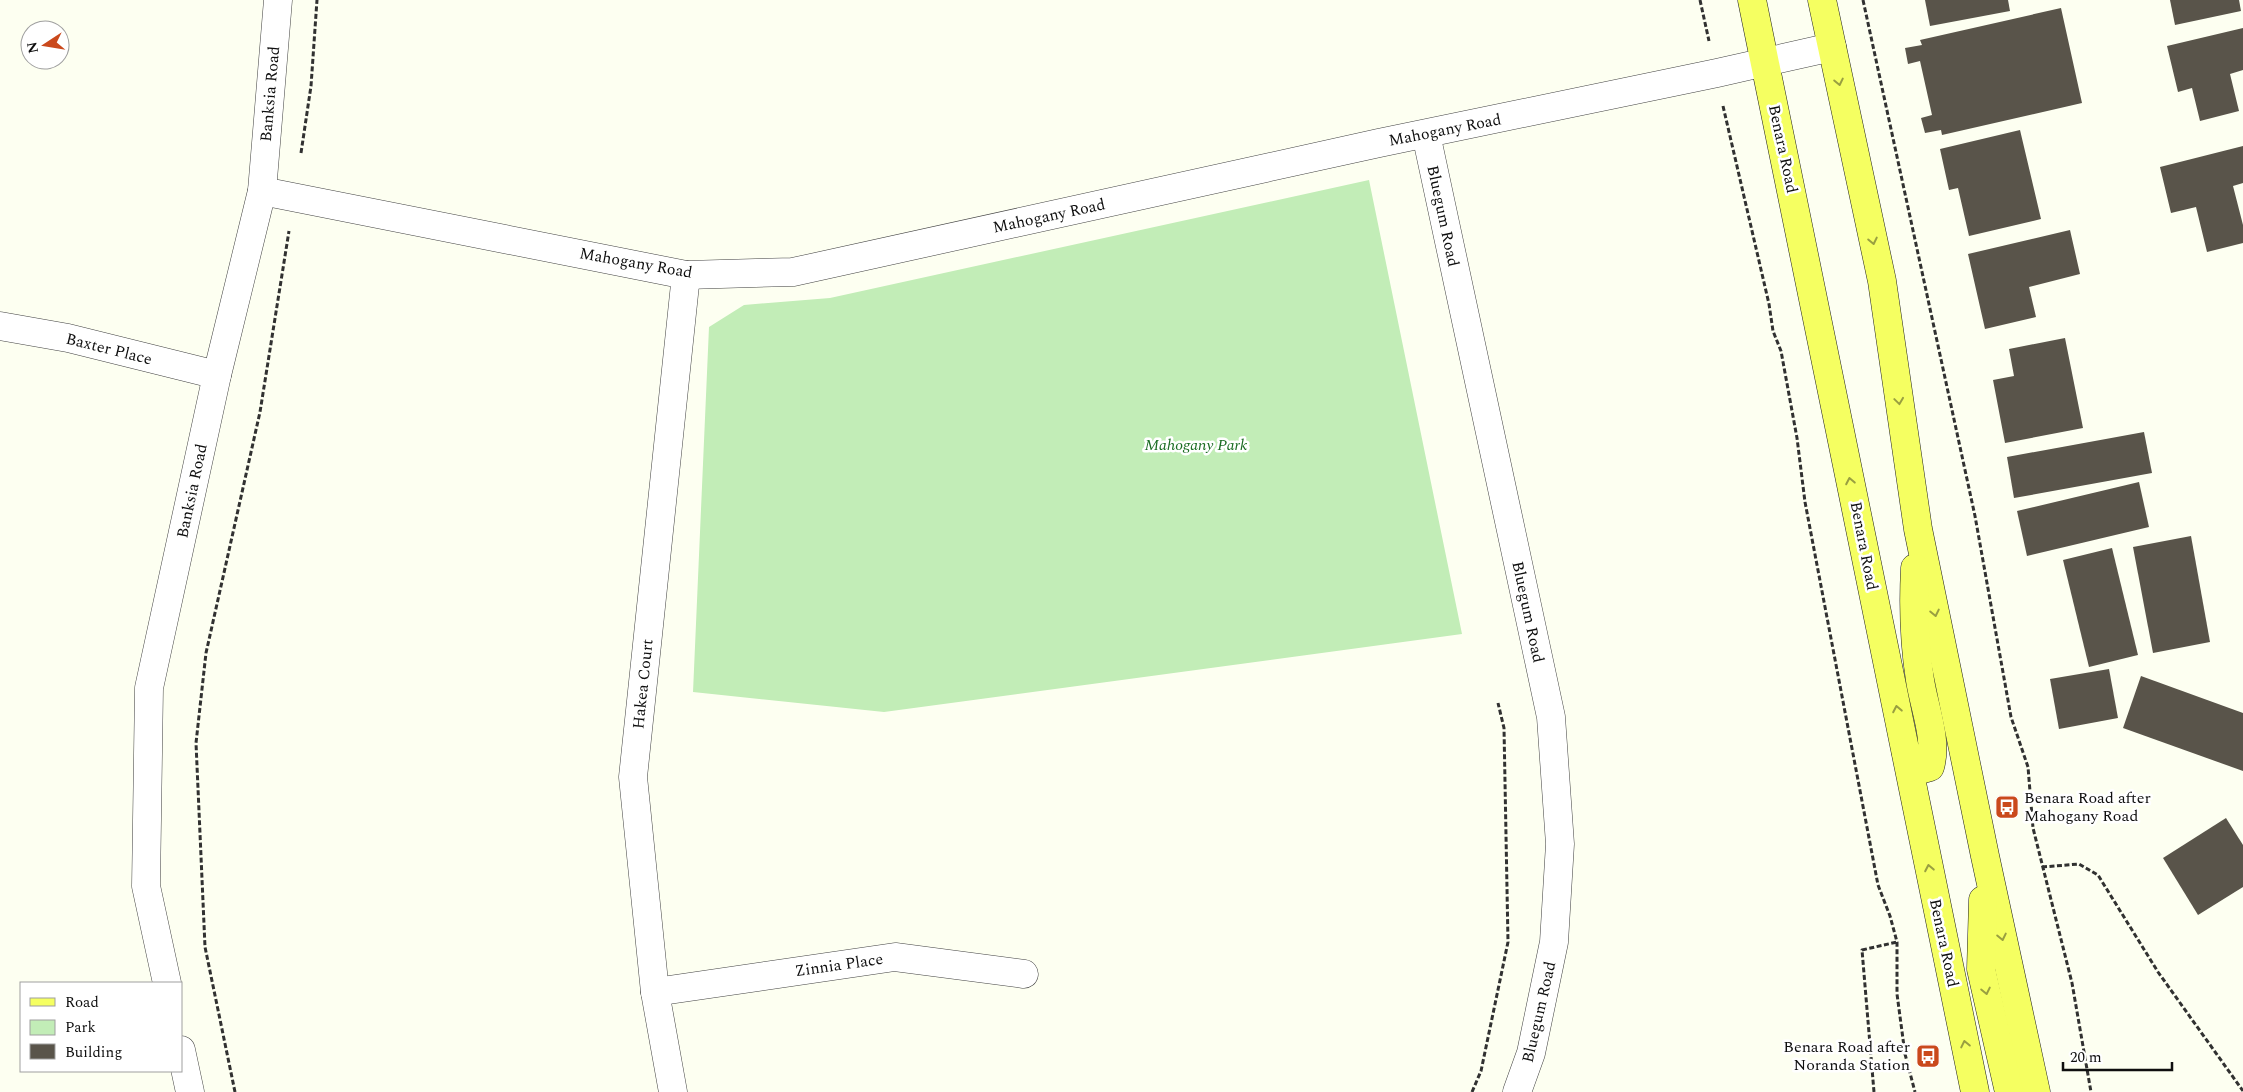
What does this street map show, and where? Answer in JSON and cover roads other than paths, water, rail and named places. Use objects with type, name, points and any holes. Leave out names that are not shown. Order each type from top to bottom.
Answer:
[{"type":"main road","name":"Benara Road","points":[[1752,0],[1975,1092]]},
{"type":"main road","name":"Benara Road","points":[[1822,0],[1882,281],[1918,529],[1984,856],[2036,1092]]},
{"type":"main road","points":[[1906,752],[1923,769],[1930,767],[1934,753],[1920,679],[1913,614],[1918,529]]},
{"type":"main road","name":"Benara Road","points":[[1984,856],[1981,969],[2008,1092]]},
{"type":"street","name":"Banksia Road","points":[[167,982],[146,886],[149,688],[217,375],[262,191],[278,0]]},
{"type":"street","name":"Mahogany Road","points":[[262,191],[686,274],[793,272],[1832,47]]},
{"type":"street","name":"Bluegum Road","points":[[1426,134],[1551,717],[1560,844],[1554,942],[1531,1053],[1517,1092]]},
{"type":"street","name":"Hakea Court","points":[[673,1092],[655,992],[633,777],[686,274]]},
{"type":"street","name":"Baxter Place","points":[[0,326],[68,338],[217,375]]},
{"type":"street","name":"Zinnia Place","points":[[655,992],[895,957],[1024,974]]},
{"type":"street","points":[[182,1055],[190,1092]]},
{"type":"place","name":"Benara Road after Mahogany Road","points":[[2007,807]]},
{"type":"place","name":"Benara Road after Noranda Station","points":[[1928,1056]]},
{"type":"park label","name":"Mahogany Park","points":[[1196,445]]}]
